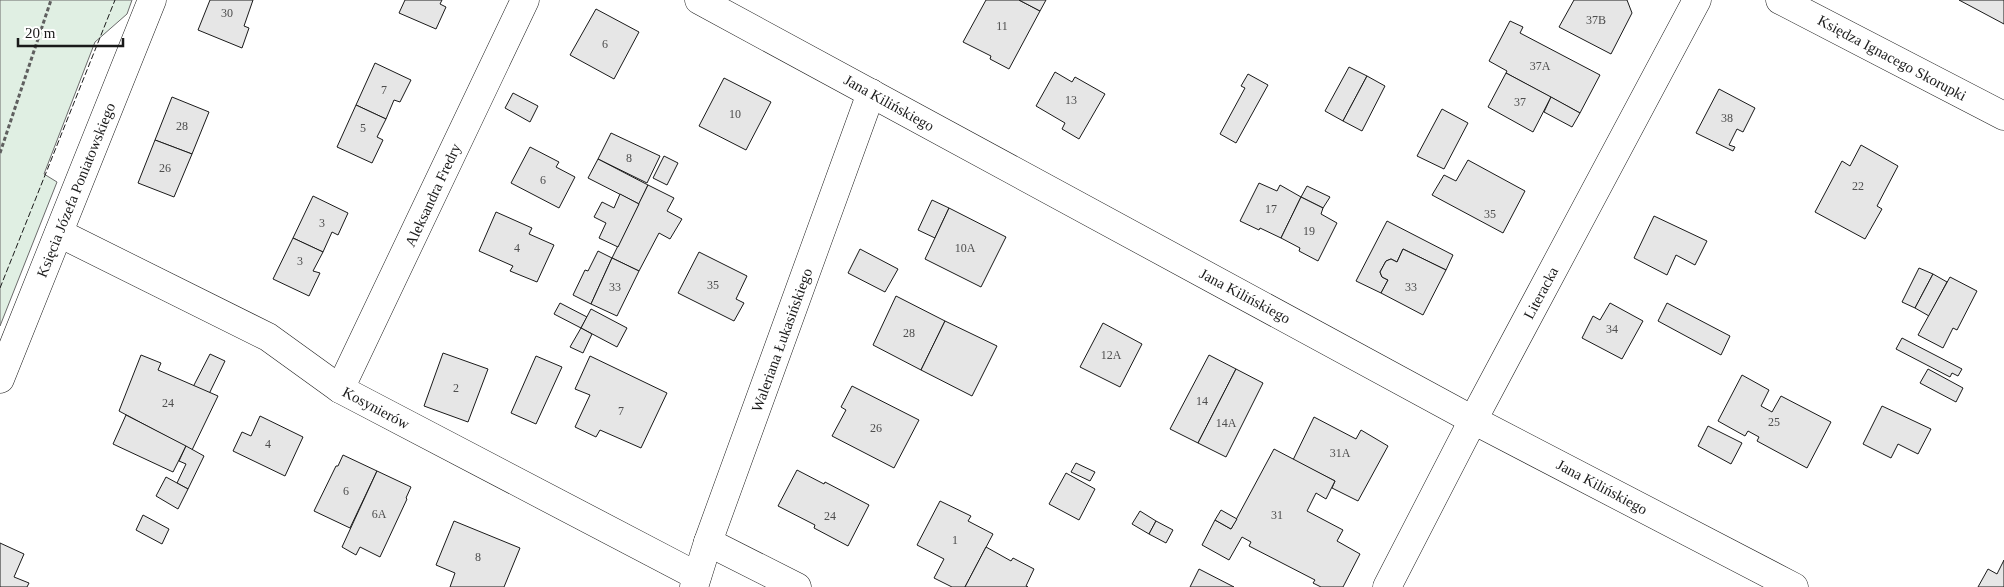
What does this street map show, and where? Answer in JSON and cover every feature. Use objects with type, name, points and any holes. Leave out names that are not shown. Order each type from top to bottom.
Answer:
[{"type":"street","name":"Księcia Józefa Poniatowskiego","points":[[0,379],[152,0]]},
{"type":"street","name":"Aleksandra Fredry","points":[[340,389],[525,0]]},
{"type":"street","name":"Jana Kilińskiego","points":[[699,0],[1473,420],[1794,587]]},
{"type":"street","name":"Literacka","points":[[1386,587],[1697,0]]},
{"type":"street","name":"Księdza Ignacego Skorupki","points":[[1780,0],[2004,116]]},
{"type":"street","name":"Waleriana Łukasińskiego","points":[[696,582],[708,542],[871,94]]},
{"type":"street","name":"Kosynierów","points":[[59,233],[268,337],[340,389],[696,582]]},
{"type":"street","points":[[708,542],[797,587]]},
{"type":"path","points":[[0,153],[51,0]]},
{"type":"green space","points":[[0,0],[132,0],[127,14],[95,42],[44,174],[57,182],[0,326]]},
{"type":"building","points":[[210,0],[253,0],[244,26],[249,28],[242,48],[198,30]]},
{"type":"building","points":[[405,0],[442,0],[440,4],[446,7],[436,29],[399,13]]},
{"type":"building","points":[[986,0],[1019,0],[1040,11],[1009,69],[990,59],[991,56],[963,42]]},
{"type":"building","points":[[1019,0],[1046,0],[1040,11]]},
{"type":"building","points":[[1574,0],[1627,0],[1632,13],[1611,54],[1559,27]]},
{"type":"building","points":[[1959,0],[2004,0],[2004,24]]},
{"type":"building","points":[[596,9],[639,32],[614,79],[570,55]]},
{"type":"building","points":[[1510,21],[1523,27],[1520,33],[1600,75],[1580,113],[1506,73],[1507,71],[1489,61]]},
{"type":"building","points":[[375,63],[411,80],[400,102],[394,100],[386,119],[356,105]]},
{"type":"building","points":[[1349,67],[1367,76],[1343,121],[1325,111]]},
{"type":"building","points":[[1055,72],[1072,82],[1075,77],[1105,94],[1079,139],[1062,129],[1065,123],[1036,106]]},
{"type":"building","points":[[1506,73],[1551,97],[1533,132],[1488,107]]},
{"type":"building","points":[[1248,74],[1268,85],[1236,143],[1220,134],[1245,88],[1241,86]]},
{"type":"building","points":[[1367,76],[1385,86],[1362,131],[1343,121]]},
{"type":"building","points":[[724,78],[771,102],[746,150],[699,126]]},
{"type":"building","points":[[1719,89],[1755,108],[1743,132],[1737,129],[1729,145],[1735,147],[1733,151],[1696,133]]},
{"type":"building","points":[[513,93],[538,106],[530,122],[505,108]]},
{"type":"building","points":[[172,97],[209,112],[192,154],[155,140]]},
{"type":"building","points":[[1551,97],[1580,113],[1572,127],[1544,112]]},
{"type":"building","points":[[356,105],[386,119],[377,137],[383,140],[372,163],[337,147]]},
{"type":"building","points":[[1442,109],[1468,123],[1444,169],[1417,156]]},
{"type":"building","points":[[611,133],[660,156],[647,183],[598,159]]},
{"type":"building","points":[[155,140],[192,154],[174,197],[138,183]]},
{"type":"building","points":[[1861,145],[1898,166],[1877,206],[1882,209],[1865,239],[1815,212],[1842,161],[1850,166]]},
{"type":"building","points":[[530,147],[559,162],[556,167],[575,177],[559,208],[511,183]]},
{"type":"building","points":[[664,156],[678,163],[667,185],[653,178]]},
{"type":"building","points":[[598,159],[648,185],[639,204],[588,178]]},
{"type":"building","points":[[1468,160],[1525,191],[1503,233],[1432,195],[1444,175],[1456,181]]},
{"type":"building","points":[[1259,183],[1277,191],[1280,185],[1301,197],[1281,238],[1240,221]]},
{"type":"building","points":[[648,185],[674,198],[667,211],[682,219],[670,239],[659,233],[639,271],[612,258]]},
{"type":"building","points":[[1307,186],[1330,197],[1323,208],[1301,197]]},
{"type":"building","points":[[620,194],[639,204],[618,247],[599,238],[606,223],[594,217],[602,202],[614,208]]},
{"type":"building","points":[[313,196],[348,213],[338,235],[332,232],[323,252],[293,238]]},
{"type":"building","points":[[1301,197],[1323,208],[1321,214],[1337,223],[1318,261],[1299,251],[1300,248],[1281,238]]},
{"type":"building","points":[[932,200],[949,208],[935,238],[918,230]]},
{"type":"building","points":[[949,208],[1006,237],[981,287],[925,259]]},
{"type":"building","points":[[496,212],[532,228],[529,234],[554,245],[537,282],[510,271],[513,266],[479,251]]},
{"type":"building","points":[[1654,216],[1707,241],[1695,265],[1676,255],[1667,275],[1634,258]]},
{"type":"building","points":[[1387,221],[1453,255],[1446,270],[1403,249],[1397,262],[1391,259],[1386,261],[1380,272],[1382,277],[1388,280],[1381,293],[1356,281]]},
{"type":"building","points":[[293,238],[323,252],[313,271],[320,273],[309,296],[273,279]]},
{"type":"building","points":[[860,249],[898,269],[885,292],[848,273]]},
{"type":"building","points":[[1403,249],[1446,270],[1423,315],[1381,293],[1388,280],[1382,277],[1380,272],[1386,261],[1391,259],[1397,262]]},
{"type":"building","points":[[598,251],[612,258],[591,304],[573,295],[585,270],[588,271]]},
{"type":"building","points":[[699,252],[747,276],[736,299],[744,303],[734,321],[678,293]]},
{"type":"building","points":[[612,258],[639,271],[617,316],[591,304]]},
{"type":"building","points":[[1919,268],[1933,274],[1915,308],[1902,302]]},
{"type":"building","points":[[1933,274],[1947,282],[1929,316],[1915,308]]},
{"type":"building","points":[[1950,277],[1977,291],[1957,330],[1953,328],[1943,348],[1918,335]]},
{"type":"building","points":[[896,296],[945,321],[921,370],[873,345]]},
{"type":"building","points":[[560,303],[587,317],[581,328],[554,314]]},
{"type":"building","points":[[1610,303],[1643,321],[1622,359],[1582,338],[1593,316],[1600,320]]},
{"type":"building","points":[[1667,303],[1730,336],[1721,355],[1658,321]]},
{"type":"building","points":[[591,309],[627,328],[617,347],[581,328]]},
{"type":"building","points":[[945,321],[997,346],[972,396],[921,370]]},
{"type":"building","points":[[1103,323],[1142,344],[1120,387],[1080,367]]},
{"type":"building","points":[[581,328],[592,334],[583,353],[570,347]]},
{"type":"building","points":[[1902,338],[1962,369],[1958,376],[1952,373],[1950,377],[1896,349]]},
{"type":"building","points":[[443,353],[488,369],[468,422],[424,406]]},
{"type":"building","points":[[210,354],[225,361],[209,394],[193,387]]},
{"type":"building","points":[[141,355],[161,363],[158,370],[218,396],[192,450],[119,411]]},
{"type":"building","points":[[1209,355],[1236,369],[1198,443],[1170,429]]},
{"type":"building","points":[[536,356],[562,367],[536,424],[511,413]]},
{"type":"building","points":[[590,356],[667,393],[641,448],[600,430],[596,437],[575,427],[590,395],[575,389]]},
{"type":"building","points":[[1236,369],[1263,383],[1226,457],[1198,443]]},
{"type":"building","points":[[1928,369],[1963,388],[1956,402],[1920,383]]},
{"type":"building","points":[[1742,375],[1769,390],[1761,406],[1772,412],[1781,396],[1831,422],[1807,468],[1757,441],[1759,437],[1748,431],[1745,436],[1718,421]]},
{"type":"building","points":[[852,386],[919,420],[894,468],[832,436],[846,410],[841,407]]},
{"type":"building","points":[[1882,406],[1931,429],[1918,454],[1898,444],[1891,458],[1863,444]]},
{"type":"building","points":[[126,415],[186,446],[173,472],[113,444]]},
{"type":"building","points":[[260,416],[303,437],[285,476],[233,451],[242,432],[251,436]]},
{"type":"building","points":[[1314,417],[1356,439],[1361,430],[1388,446],[1358,501],[1332,488],[1335,481],[1293,460]]},
{"type":"building","points":[[1708,426],[1742,443],[1731,464],[1698,446]]},
{"type":"building","points":[[186,446],[204,456],[188,489],[177,483],[186,464],[179,461]]},
{"type":"building","points":[[1274,449],[1335,481],[1326,499],[1316,493],[1307,511],[1343,530],[1337,541],[1360,554],[1343,587],[1321,587],[1313,583],[1315,580],[1249,546],[1251,542],[1242,537],[1229,560],[1202,545],[1215,520],[1231,529]]},
{"type":"building","points":[[343,455],[377,471],[350,528],[314,511]]},
{"type":"building","points":[[1076,463],[1095,472],[1090,481],[1071,472]]},
{"type":"building","points":[[797,470],[869,505],[848,546],[814,528],[815,525],[778,506]]},
{"type":"building","points":[[377,471],[411,487],[380,557],[360,547],[356,555],[342,547]]},
{"type":"building","points":[[1066,473],[1095,489],[1079,520],[1049,504]]},
{"type":"building","points":[[166,477],[188,489],[178,509],[156,496]]},
{"type":"building","points":[[940,501],[971,516],[968,521],[993,534],[965,587],[952,587],[934,578],[944,559],[917,545]]},
{"type":"building","points":[[1221,510],[1237,519],[1231,529],[1215,520]]},
{"type":"building","points":[[1140,511],[1156,521],[1149,534],[1132,524]]},
{"type":"building","points":[[143,515],[169,529],[162,544],[136,530]]},
{"type":"building","points":[[454,521],[520,548],[504,587],[450,587],[455,573],[436,565]]},
{"type":"building","points":[[1156,521],[1173,530],[1166,543],[1149,534]]},
{"type":"building","points":[[0,543],[24,554],[14,577],[29,583],[27,587],[0,587]]},
{"type":"building","points":[[986,547],[1011,561],[1013,558],[1034,569],[1026,586],[1028,587],[965,587]]},
{"type":"building","points":[[2004,560],[2004,587],[1978,587],[1988,569],[1997,574]]},
{"type":"building","points":[[1199,569],[1234,587],[1190,587]]},
{"type":"fence","points":[[0,288],[115,0]]}]
